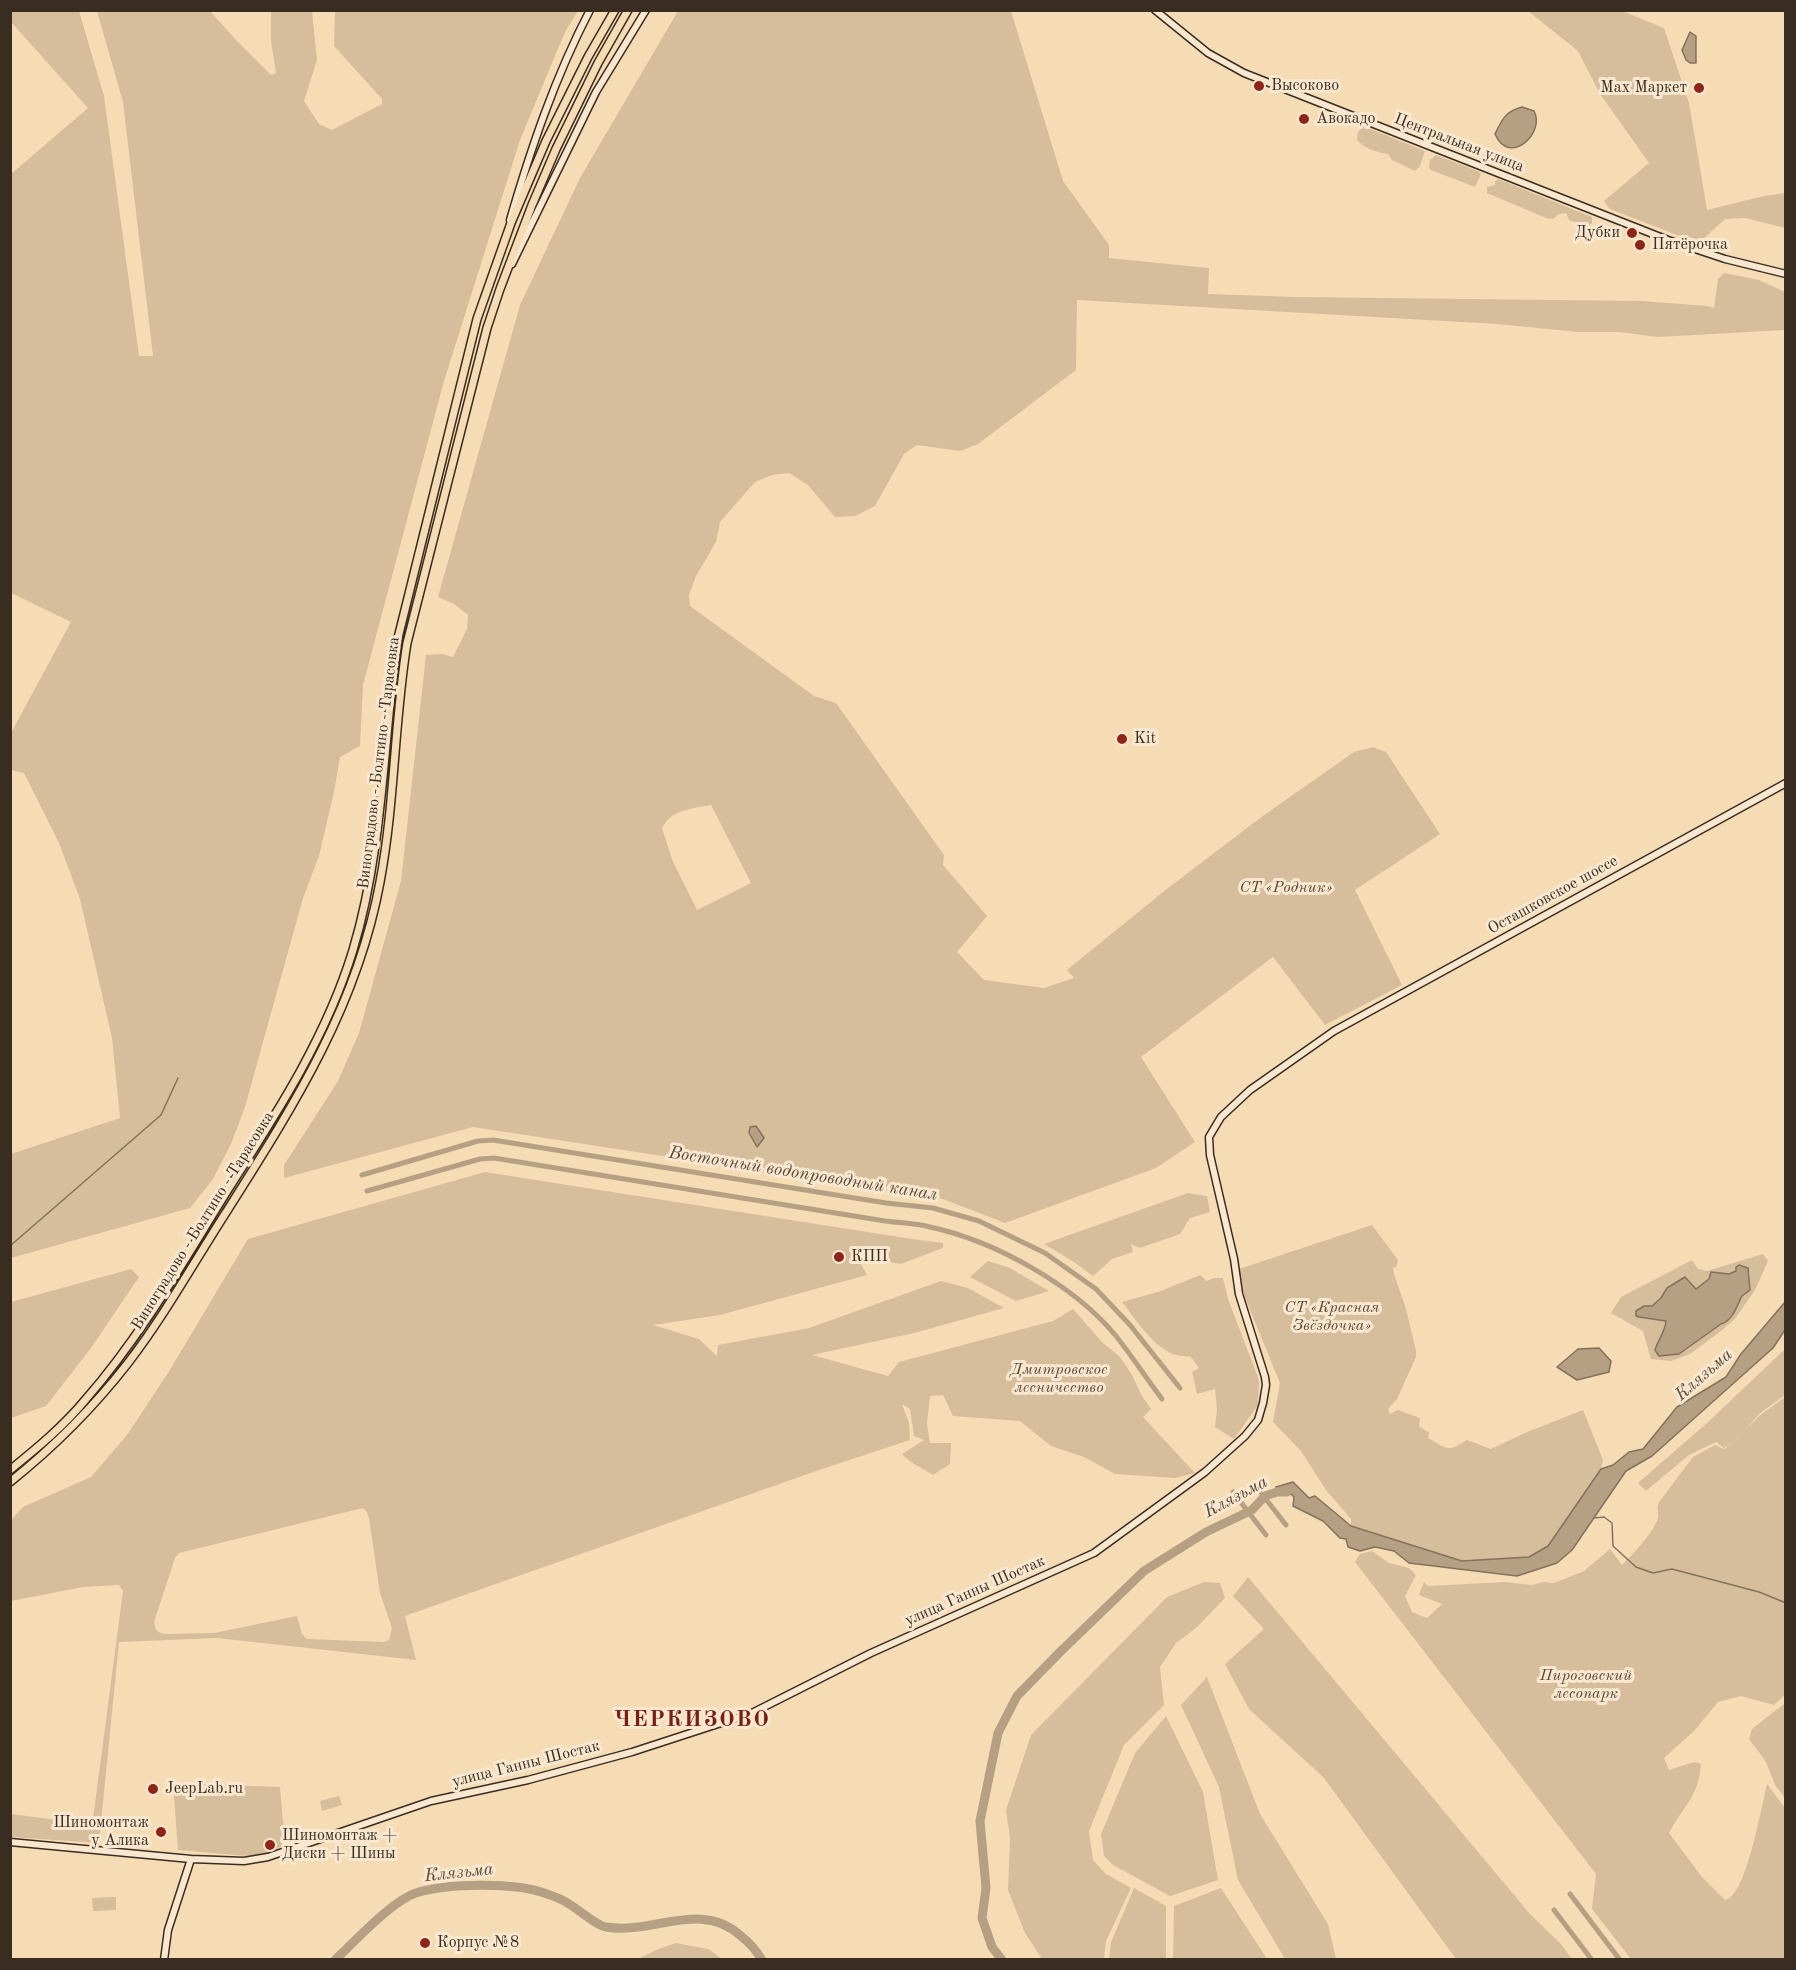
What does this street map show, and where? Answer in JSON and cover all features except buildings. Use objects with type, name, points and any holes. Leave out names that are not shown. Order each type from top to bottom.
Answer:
[{"type":"main road","points":[[502,246],[528,158],[572,45],[590,10]]},
{"type":"main road","name":"Виноградово - Болтино - Тарасовка","points":[[10,1470],[46,1441],[85,1401],[134,1338],[300,1074],[333,1005],[353,951],[370,883],[397,642],[477,319],[502,246],[546,141],[588,57],[615,10]]},
{"type":"main road","name":"Виноградово - Болтино - Тарасовка","points":[[10,1482],[51,1448],[92,1407],[129,1362],[309,1078],[342,1008],[363,950],[380,882],[390,812],[399,692],[407,643],[481,351],[500,289],[556,149],[598,63],[628,10]]},
{"type":"main road","points":[[500,289],[596,92],[646,10]]},
{"type":"main road","name":"Центральная улица","points":[[1155,10],[1208,53],[1244,73],[1700,251],[1785,274]]},
{"type":"main road","name":"Осташковское шоссе","points":[[1206,1472],[1245,1436],[1257,1420],[1266,1385],[1239,1294],[1234,1258],[1210,1155],[1209,1137],[1221,1117],[1250,1090],[1334,1031],[1785,783]]},
{"type":"main road","name":"улица Ганны Шостак","points":[[10,1842],[191,1859],[244,1861],[268,1857],[431,1801],[528,1780],[632,1752],[753,1713],[872,1653],[1094,1553],[1206,1472]]},
{"type":"main road","points":[[164,1959],[168,1930],[191,1859]]},
{"type":"green space","points":[[11,10],[79,11],[104,96],[139,356],[153,356],[123,102],[97,11],[210,11],[271,75],[276,73],[271,41],[271,11],[312,11],[317,60],[304,101],[319,124],[332,130],[382,104],[382,99],[334,46],[335,11],[578,11],[565,32],[520,140],[444,381],[363,685],[360,746],[340,757],[319,856],[303,898],[245,1107],[231,1144],[213,1179],[190,1208],[11,1258],[11,1154],[120,1118],[112,1038],[80,899],[59,843],[24,773],[11,770],[11,733],[71,622],[11,593],[11,174],[88,108],[11,22]]},
{"type":"green space","name":"СТ «Родник»","points":[[678,11],[1011,11],[1063,181],[1109,245],[1109,258],[1209,268],[1208,294],[1642,301],[1714,308],[1718,279],[1724,273],[1759,280],[1785,292],[1785,330],[1658,337],[1619,332],[1578,332],[1497,324],[1077,300],[1076,370],[978,444],[960,451],[917,445],[904,454],[875,506],[855,516],[835,517],[808,485],[789,473],[772,475],[755,482],[720,522],[716,542],[696,576],[689,595],[690,606],[814,696],[836,703],[944,855],[943,865],[987,916],[957,952],[984,980],[1044,988],[1074,978],[1067,970],[1163,892],[1260,818],[1354,752],[1373,747],[1386,752],[1440,834],[1355,890],[1402,985],[1325,1025],[1273,957],[1141,1057],[1195,1142],[1156,1168],[1005,1223],[943,1199],[473,1127],[284,1178],[284,1165],[338,1081],[359,1033],[401,881],[426,655],[442,654],[453,657],[467,629],[468,615],[454,604],[438,597],[520,305],[580,178]],"holes":[[[711,805],[751,883],[697,910],[673,862],[662,828],[677,813]]]},
{"type":"green space","points":[[1528,11],[1622,11],[1664,28],[1689,103],[1707,210],[1785,193],[1785,228],[1745,218],[1725,219],[1700,242],[1610,209],[1604,201],[1649,163],[1600,94],[1578,51]]},
{"type":"green space","points":[[1363,126],[1425,151],[1420,166],[1415,171],[1392,160],[1388,154],[1364,146],[1357,140],[1358,132]]},
{"type":"green space","points":[[1436,155],[1478,171],[1481,174],[1475,187],[1431,170],[1430,160]]},
{"type":"green space","points":[[1498,179],[1592,217],[1592,223],[1587,227],[1569,220],[1566,213],[1559,214],[1553,219],[1546,218],[1487,193],[1487,187],[1495,185]]},
{"type":"green space","name":"Дмитровское лесничество","points":[[485,1172],[943,1243],[943,1248],[901,1264],[857,1257],[867,1275],[720,1315],[653,1325],[699,1339],[717,1356],[718,1345],[809,1328],[941,1281],[968,1288],[1004,1308],[914,1333],[812,1355],[888,1376],[899,1362],[1053,1321],[1073,1309],[1102,1342],[1120,1357],[1151,1409],[1143,1417],[1195,1473],[1175,1478],[1115,1474],[1084,1457],[1051,1446],[1020,1421],[953,1416],[943,1395],[930,1396],[927,1423],[930,1443],[951,1443],[950,1464],[933,1475],[902,1454],[924,1440],[914,1436],[910,1409],[902,1404],[909,1423],[910,1440],[405,1616],[416,1660],[217,1638],[119,1642],[99,1843],[11,1837],[11,1814],[81,1823],[93,1819],[123,1591],[119,1585],[83,1587],[11,1601],[11,1520],[23,1507],[91,1477],[127,1435],[168,1373],[248,1239]],"holes":[[[363,1508],[367,1512],[380,1593],[392,1628],[389,1640],[384,1642],[307,1639],[302,1634],[297,1616],[214,1633],[165,1634],[156,1629],[154,1622],[175,1558],[179,1553]]]},
{"type":"green space","points":[[1188,1193],[1207,1196],[1210,1212],[1190,1218],[1180,1234],[1140,1248],[1131,1244],[1133,1252],[1112,1259],[1093,1276],[1044,1244]]},
{"type":"green space","name":"СТ «Красная Звёздочка»","points":[[1372,1225],[1398,1260],[1396,1267],[1393,1268],[1394,1274],[1406,1309],[1416,1351],[1416,1357],[1397,1399],[1388,1409],[1390,1414],[1398,1410],[1420,1418],[1419,1426],[1429,1433],[1428,1438],[1444,1447],[1455,1447],[1467,1440],[1491,1449],[1583,1410],[1603,1460],[1601,1469],[1548,1546],[1529,1557],[1462,1561],[1351,1526],[1351,1519],[1326,1490],[1301,1451],[1273,1422],[1280,1383],[1244,1295],[1239,1269]]},
{"type":"green space","points":[[1763,1254],[1768,1261],[1755,1290],[1735,1319],[1690,1354],[1671,1361],[1651,1359],[1643,1331],[1611,1313],[1621,1297],[1692,1260],[1698,1269],[1707,1271]]},
{"type":"green space","points":[[988,1261],[1010,1268],[1049,1291],[1016,1301],[970,1277]]},
{"type":"green space","points":[[131,1269],[139,1277],[91,1348],[46,1406],[11,1418],[11,1302]]},
{"type":"green space","points":[[1200,1275],[1207,1281],[1223,1278],[1228,1299],[1259,1380],[1258,1405],[1234,1439],[1215,1427],[1217,1410],[1215,1389],[1197,1394],[1192,1372],[1199,1368],[1190,1356],[1179,1356],[1160,1346],[1122,1302],[1161,1291]]},
{"type":"green space","name":"Пироговский лесопарк","points":[[1785,1349],[1785,1395],[1759,1414],[1743,1433],[1759,1416],[1785,1397],[1785,1695],[1774,1705],[1741,1696],[1718,1702],[1694,1731],[1664,1758],[1669,1770],[1694,1762],[1701,1764],[1694,1793],[1669,1833],[1702,1877],[1725,1900],[1733,1895],[1746,1868],[1767,1784],[1785,1808],[1785,1959],[1631,1959],[1592,1909],[1596,1874],[1355,1562],[1360,1554],[1372,1551],[1389,1563],[1409,1568],[1416,1575],[1405,1596],[1412,1612],[1427,1618],[1442,1604],[1419,1595],[1424,1582],[1428,1586],[1505,1582],[1532,1585],[1543,1582],[1554,1583],[1584,1571],[1610,1549],[1622,1565],[1649,1535],[1657,1522],[1659,1502],[1693,1457],[1715,1445],[1724,1449],[1741,1435],[1724,1448],[1716,1442],[1689,1455],[1646,1491],[1638,1483],[1707,1423]]},
{"type":"green space","points":[[1248,1577],[1530,1914],[1560,1943],[1572,1959],[1456,1959],[1324,1778],[1249,1709],[1225,1664],[1264,1629],[1233,1596]]},
{"type":"green space","points":[[1204,1582],[1220,1583],[1225,1598],[1196,1628],[1176,1643],[1160,1667],[1164,1705],[1124,1745],[1089,1831],[1093,1860],[1106,1874],[1131,1888],[1106,1941],[1104,1959],[1042,1959],[1025,1933],[1008,1890],[1010,1838],[1006,1810],[1031,1735],[1167,1597]]},
{"type":"green space","points":[[1207,1677],[1260,1814],[1328,1924],[1336,1959],[1285,1959],[1238,1880],[1219,1787],[1181,1705]]},
{"type":"green space","points":[[1785,1703],[1785,1798],[1775,1785],[1766,1762],[1749,1739],[1752,1729]]},
{"type":"green space","points":[[1166,1716],[1203,1792],[1218,1880],[1170,1896],[1113,1865],[1104,1856],[1101,1834],[1135,1753]]},
{"type":"green space","points":[[173,1783],[280,1787],[285,1845],[268,1853],[247,1856],[178,1850]]},
{"type":"green space","points":[[339,1796],[342,1805],[322,1811],[320,1801]]},
{"type":"green space","points":[[1134,1888],[1166,1906],[1166,1959],[1109,1959],[1111,1942]]},
{"type":"green space","points":[[1221,1888],[1267,1959],[1173,1959],[1174,1906]]},
{"type":"green space","points":[[116,1897],[116,1910],[93,1911],[92,1898]]},
{"type":"green space","points":[[676,1943],[708,1949],[722,1959],[638,1959]]},
{"type":"shaded area","points":[[1690,32],[1696,36],[1696,63],[1686,60],[1682,50]]},
{"type":"shaded area","points":[[1522,107],[1534,111],[1535,129],[1524,143],[1517,147],[1509,147],[1501,143],[1495,134],[1505,116]]},
{"type":"shaded area","points":[[756,1126],[764,1138],[757,1147],[749,1133],[750,1127]]},
{"type":"shaded area","points":[[1739,1265],[1748,1268],[1750,1290],[1742,1296],[1729,1320],[1679,1354],[1659,1356],[1655,1350],[1666,1321],[1636,1316],[1636,1311],[1644,1306],[1652,1306],[1667,1288],[1685,1277],[1696,1289],[1709,1279],[1711,1272],[1729,1274],[1736,1271]]},
{"type":"shaded area","points":[[1785,1302],[1785,1330],[1773,1348],[1652,1456],[1626,1471],[1572,1550],[1557,1563],[1517,1576],[1409,1563],[1394,1551],[1375,1547],[1360,1551],[1348,1547],[1346,1539],[1340,1538],[1323,1521],[1293,1506],[1294,1497],[1291,1494],[1277,1495],[1276,1487],[1293,1482],[1309,1498],[1315,1496],[1351,1526],[1462,1561],[1529,1557],[1548,1546],[1601,1469],[1613,1465],[1629,1452],[1643,1449],[1677,1407],[1726,1377],[1741,1354]]},
{"type":"shaded area","points":[[1599,1348],[1611,1361],[1609,1372],[1577,1380],[1557,1367],[1578,1349]]},
{"type":"waterway","points":[[10,1246],[161,1115],[178,1078]]},
{"type":"waterway","name":"Восточный водопроводный канал","points":[[362,1175],[478,1141],[493,1140],[886,1203],[933,1208],[979,1221],[1045,1253],[1096,1289],[1130,1325],[1180,1388]]},
{"type":"waterway","name":"Восточный водопроводный канал","points":[[367,1191],[480,1159],[494,1158],[930,1227],[981,1243],[1006,1254],[1032,1268],[1078,1299],[1116,1336],[1162,1399]]},
{"type":"waterway","name":"Восточный водопроводный канал","points":[[1258,1489],[1286,1525]]},
{"type":"waterway","name":"Восточный водопроводный канал","points":[[1233,1492],[1266,1535]]},
{"type":"waterway","name":"Клязьма","points":[[1002,1960],[992,1947],[982,1918],[986,1888],[980,1821],[998,1733],[1017,1696],[1144,1571],[1206,1532],[1252,1510],[1265,1496],[1287,1492]]},
{"type":"waterway","points":[[1594,1518],[1604,1517],[1612,1523],[1613,1546],[1636,1567],[1653,1573],[1672,1569],[1759,1592],[1786,1603]]},
{"type":"waterway","name":"Клязьма","points":[[335,1960],[374,1922],[406,1897],[446,1887],[482,1885],[518,1887],[549,1895],[569,1904],[606,1927],[641,1927],[693,1919],[710,1920],[726,1925],[741,1936],[762,1960]]},
{"type":"waterway","name":"Восточный водопроводный канал","points":[[1570,1894],[1620,1960]]},
{"type":"waterway","name":"Восточный водопроводный канал","points":[[1554,1910],[1592,1960]]},
{"type":"place","name":"Высоково","points":[[1259,86]]},
{"type":"place","name":"Мах Маркет","points":[[1699,88]]},
{"type":"place","name":"Авокадо","points":[[1304,119]]},
{"type":"place","name":"Дубки","points":[[1632,233]]},
{"type":"place","name":"Пятёрочка","points":[[1640,245]]},
{"type":"place","name":"Kit","points":[[1122,739]]},
{"type":"place","name":"КПП","points":[[839,1257]]},
{"type":"place","name":"JeepLab.ru","points":[[153,1789]]},
{"type":"place","name":"Шиномонтаж у Алика","points":[[161,1832]]},
{"type":"place","name":"Шиномонтаж + Диски + Шины","points":[[270,1845]]},
{"type":"place","name":"Корпус №8","points":[[425,1943]]},
{"type":"district","name":"ЧЕРКИЗОВО","points":[[692,1720]]}]
